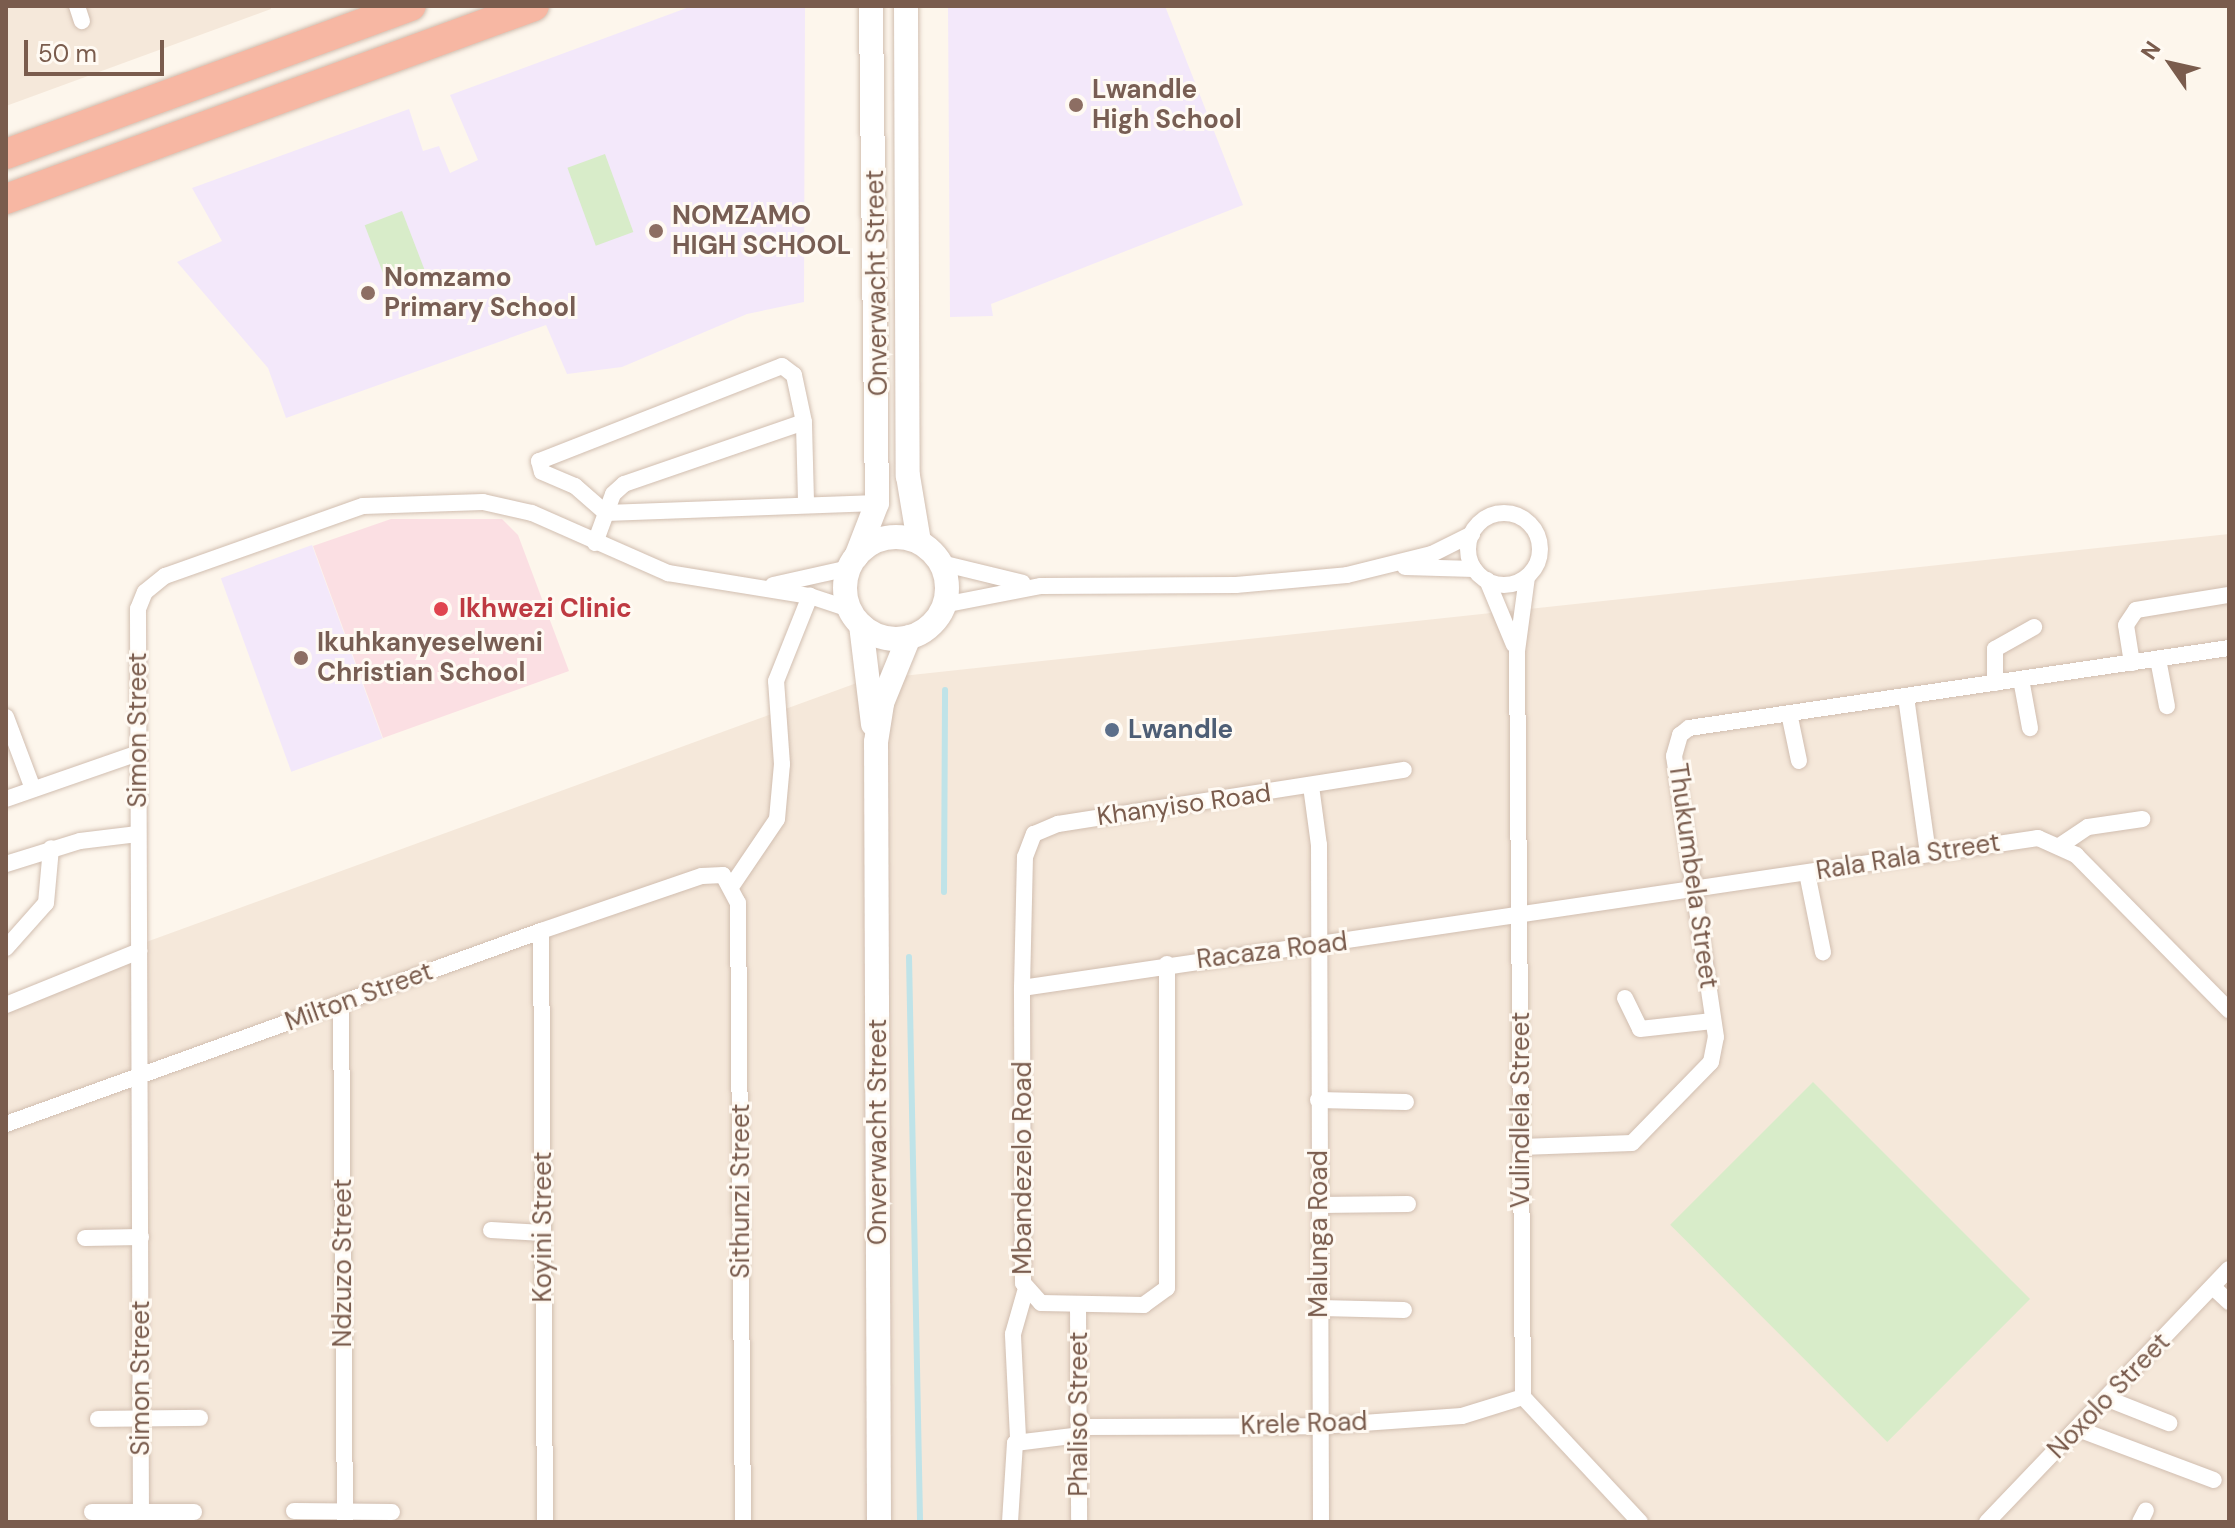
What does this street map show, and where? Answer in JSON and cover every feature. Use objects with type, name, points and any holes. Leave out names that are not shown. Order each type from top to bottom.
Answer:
[{"type":"highway","points":[[6,154],[411,6]]},
{"type":"highway","points":[[6,199],[534,6]]},
{"type":"street","name":"Onverwacht Street","points":[[852,562],[877,503],[871,6]]},
{"type":"street","name":"Onverwacht Street","points":[[906,6],[908,476],[919,542]]},
{"type":"street","points":[[806,501],[804,422],[794,375],[782,366],[540,457],[542,472],[575,486],[606,513],[806,501],[877,503]]},
{"type":"street","points":[[595,543],[606,513],[624,484],[804,422]]},
{"type":"street","name":"Simon Street","points":[[141,1516],[138,609],[145,592],[165,576],[383,502],[511,505],[595,543],[704,583],[764,587],[810,596],[855,617]]},
{"type":"street","points":[[943,605],[1041,586],[1236,585],[1395,566],[1481,575],[1506,585],[1527,577],[1540,547],[1523,518],[1489,516],[1472,534],[1395,566]]},
{"type":"street","points":[[1472,534],[1481,575]]},
{"type":"street","points":[[941,563],[943,605],[926,629],[909,637],[892,639],[855,617],[852,562],[892,537],[919,542],[941,563],[1041,586]]},
{"type":"street","name":"Simon Street","points":[[764,587],[852,562]]},
{"type":"street","name":"Vulindlela Street","points":[[1481,575],[1517,651]]},
{"type":"street","name":"Vulindlela Street","points":[[1523,1397],[1517,651],[1527,577]]},
{"type":"street","points":[[2132,663],[2126,625],[2136,610],[2229,595]]},
{"type":"street","points":[[733,884],[777,819],[782,764],[776,681],[810,596]]},
{"type":"street","name":"Onverwacht Street","points":[[855,617],[876,742],[879,1522]]},
{"type":"street","points":[[1995,683],[1995,649],[2034,627]]},
{"type":"street","name":"Onverwacht Street","points":[[876,742],[889,682],[909,637]]},
{"type":"street","name":"Thukumbela Street","points":[[1521,1147],[1610,1148],[1643,1136],[1711,1062],[1713,1021],[1674,756],[1680,735],[1702,725],[2229,648]]},
{"type":"street","points":[[2158,659],[2167,706]]},
{"type":"street","points":[[2021,679],[2030,728]]},
{"type":"street","points":[[1906,697],[1928,853]]},
{"type":"street","points":[[1789,713],[1799,761]]},
{"type":"street","points":[[6,717],[33,789]]},
{"type":"street","points":[[6,799],[138,753]]},
{"type":"street","name":"Khanyiso Road","points":[[1058,824],[1404,770]]},
{"type":"street","name":"Malunga Road","points":[[1311,786],[1319,829],[1321,1522]]},
{"type":"street","points":[[2142,819],[2088,827],[2061,845],[2229,1010]]},
{"type":"street","name":"Mbandezelo Road","points":[[1058,824],[1034,834],[1025,857],[1022,988],[1025,1292],[1041,1303],[1078,1307],[1153,1302],[1171,1275],[1167,964]]},
{"type":"street","points":[[6,864],[51,848],[138,834]]},
{"type":"street","name":"Rala Rala Street","points":[[1521,914],[1695,891],[2038,838],[2061,845]]},
{"type":"street","points":[[6,948],[46,903],[51,848]]},
{"type":"street","name":"Milton Street","points":[[6,1124],[541,931],[714,873],[733,884]]},
{"type":"street","points":[[1807,873],[1823,952]]},
{"type":"street","name":"Sithunzi Street","points":[[733,884],[743,1522]]},
{"type":"street","name":"Racaza Road","points":[[1022,988],[1167,964],[1317,946],[1521,914]]},
{"type":"street","name":"Koyini Street","points":[[541,931],[545,1522]]},
{"type":"street","points":[[6,1005],[139,951]]},
{"type":"street","points":[[1625,998],[1640,1029],[1713,1021]]},
{"type":"street","name":"Ndzuzo Street","points":[[341,1004],[345,1517]]},
{"type":"street","points":[[1318,1100],[1406,1102]]},
{"type":"street","points":[[1319,1205],[1408,1204]]},
{"type":"street","points":[[491,1230],[543,1233]]},
{"type":"street","points":[[85,1238],[141,1237]]},
{"type":"street","name":"Noxolo Street","points":[[1994,1520],[2229,1269]]},
{"type":"street","points":[[2213,1287],[2229,1302]]},
{"type":"street","points":[[1010,1522],[1010,1456],[1018,1438],[1013,1334],[1025,1292]]},
{"type":"street","name":"Phaliso Street","points":[[1078,1307],[1079,1522]]},
{"type":"street","points":[[1320,1308],[1404,1310]]},
{"type":"street","points":[[1523,1397],[1640,1522]]},
{"type":"street","name":"Krele Road","points":[[1018,1438],[1080,1431],[1320,1426],[1462,1416],[1523,1397]]},
{"type":"street","points":[[2108,1399],[2169,1423]]},
{"type":"street","points":[[98,1419],[200,1418]]},
{"type":"street","points":[[2078,1429],[2214,1480]]},
{"type":"street","points":[[294,1511],[345,1517],[392,1512]]},
{"type":"street","points":[[92,1512],[141,1516],[194,1512]]},
{"type":"shaded area","points":[[6,6],[270,6],[271,9],[6,106]]},
{"type":"shaded area","points":[[692,6],[805,6],[804,302],[747,314],[622,367],[567,374],[546,325],[286,418],[268,368],[177,262],[222,241],[192,188],[409,109],[423,151],[439,146],[450,173],[478,160],[450,95]]},
{"type":"shaded area","name":"Lwandle High School","points":[[948,6],[1165,6],[1243,205],[991,304],[993,316],[950,317]]},
{"type":"shaded area","name":"Ikhwezi Clinic","points":[[391,519],[502,519],[518,535],[569,671],[383,738],[313,546]]},
{"type":"shaded area","points":[[2229,534],[2229,1522],[6,1522],[6,1002],[138,945],[865,680]]},
{"type":"shaded area","name":"Ikuhkanyeselweni Christian School","points":[[312,545],[382,739],[291,772],[221,578]]},
{"type":"green space","points":[[605,154],[633,232],[596,246],[567,168]]},
{"type":"green space","points":[[402,211],[425,272],[388,286],[365,225]]},
{"type":"green space","points":[[1813,1082],[2030,1299],[1887,1442],[1670,1225]]},
{"type":"waterway","points":[[944,892],[945,690]]},
{"type":"waterway","points":[[909,957],[920,1522]]},
{"type":"place","name":"Lwandle High School","points":[[1076,105]]},
{"type":"place","name":"NOMZAMO HIGH SCHOOL","points":[[656,231]]},
{"type":"place","name":"Nomzamo Primary School","points":[[368,293]]},
{"type":"place","name":"Ikhwezi Clinic","points":[[441,609]]},
{"type":"place","name":"Ikuhkanyeselweni Christian School","points":[[301,658]]},
{"type":"place","name":"Lwandle","points":[[1112,730]]}]
